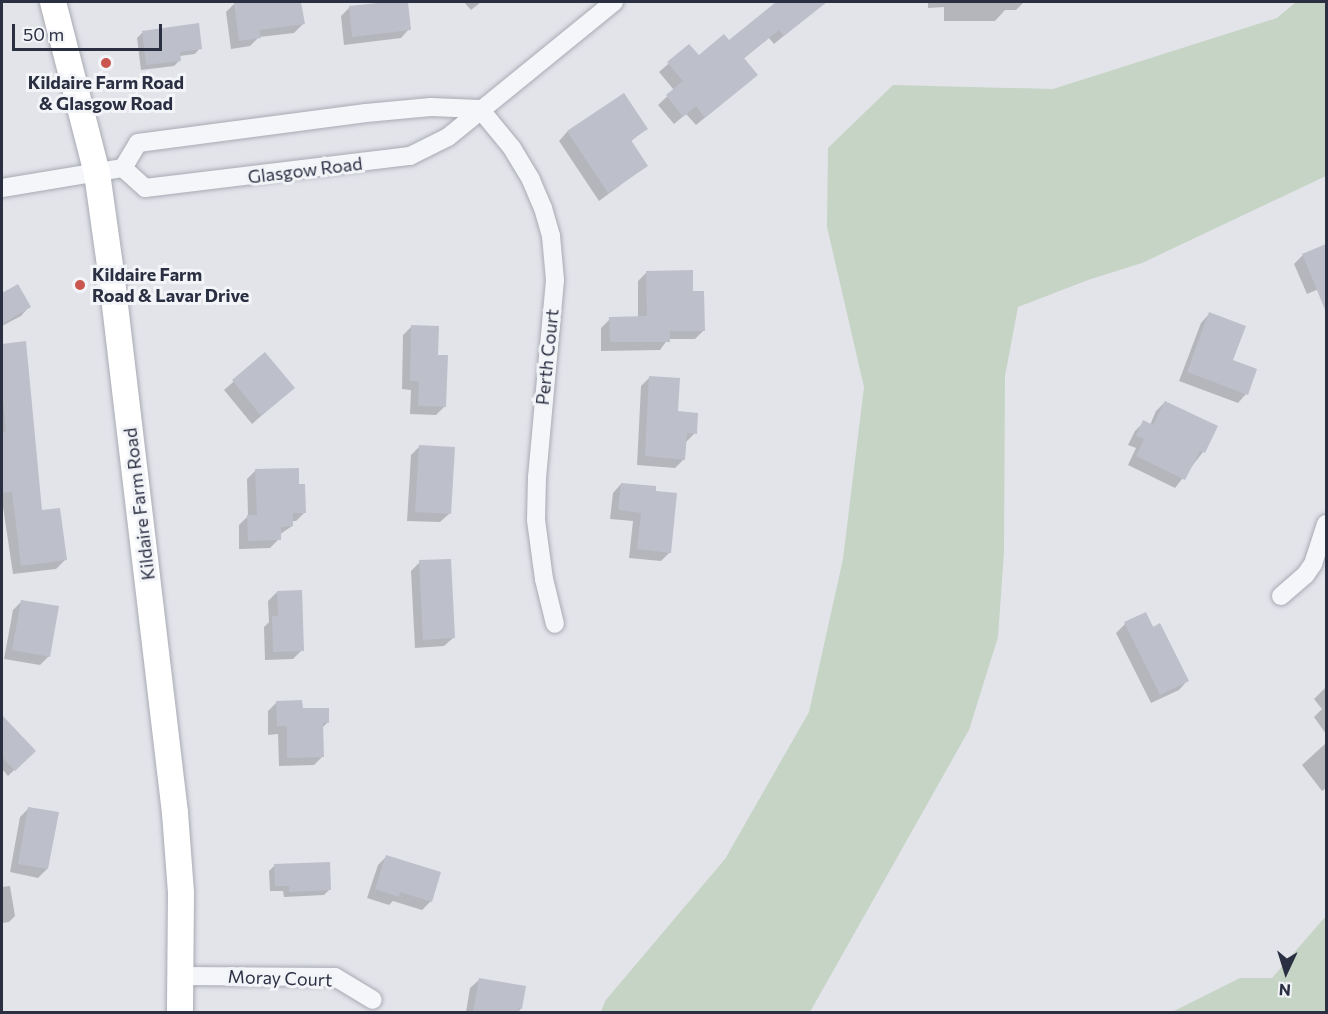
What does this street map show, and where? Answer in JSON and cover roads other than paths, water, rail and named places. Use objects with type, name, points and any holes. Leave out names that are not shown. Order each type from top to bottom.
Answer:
[{"type":"main road","name":"Kildaire Farm Road","points":[[53,2],[97,173],[112,280],[175,813],[182,976],[180,1012]]},
{"type":"street","name":"Glasgow Road","points":[[123,168],[145,188],[410,156],[448,137],[614,2]]},
{"type":"street","points":[[2,189],[123,168],[138,142],[366,113],[431,107],[480,109]]},
{"type":"street","name":"Perth Court","points":[[480,109],[512,148],[531,180],[543,208],[551,236],[555,280],[538,465],[536,520],[544,579],[555,624]]},
{"type":"street","points":[[1281,596],[1306,574],[1313,564],[1326,524]]},
{"type":"street","name":"Moray Court","points":[[182,976],[335,977],[373,1000]]},
{"type":"place","name":"Kildaire Farm Road & Glasgow Road","points":[[106,63]]},
{"type":"place","name":"Kildaire Farm Road & Lavar Drive","points":[[80,285]]}]
